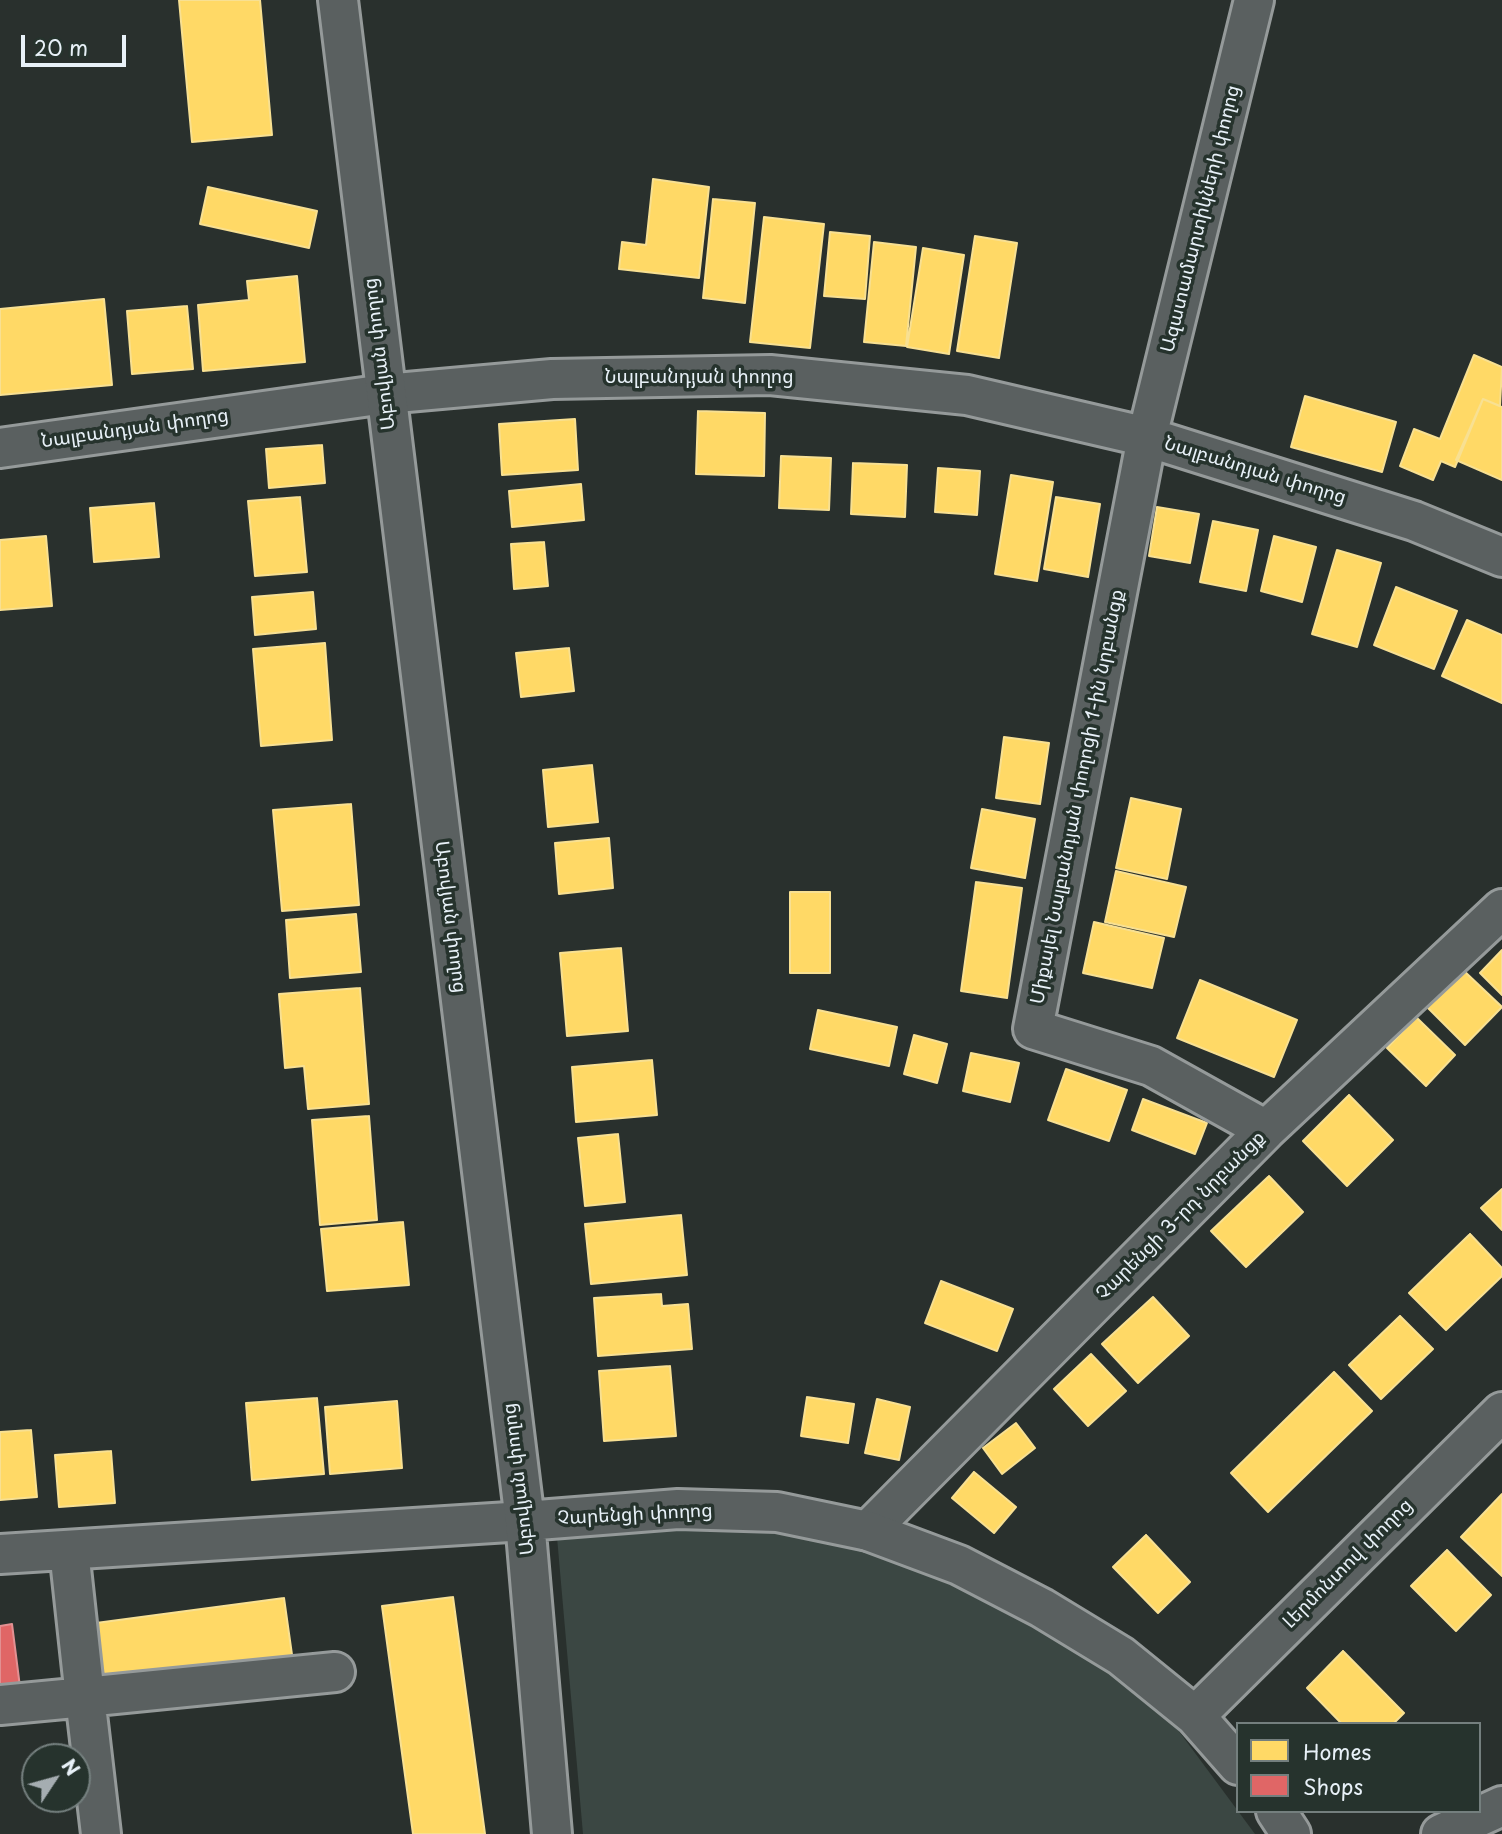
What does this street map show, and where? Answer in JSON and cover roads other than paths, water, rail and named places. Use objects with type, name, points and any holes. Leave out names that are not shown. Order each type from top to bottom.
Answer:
[{"type":"street","name":"Աբովյան փողոց","points":[[338,0],[525,1521],[552,1834]]},
{"type":"street","name":"Ազատամարտիկների փողոց","points":[[1147,438],[1254,0]]},
{"type":"street","name":"Նալբանդյան փողոց","points":[[0,448],[385,394],[552,379],[770,375],[967,395],[1147,438],[1414,521],[1502,557]]},
{"type":"street","name":"Միքայել Նալբանդյան փողոցի 1-ին նրբանցք","points":[[1147,438],[1033,1029],[1152,1066],[1266,1130]]},
{"type":"street","name":"Չարենցի 3-րդ նրբանցք","points":[[868,1531],[1266,1130],[1502,909]]},
{"type":"street","name":"Լերմոնտով փողոց","points":[[1195,1716],[1502,1412]]},
{"type":"street","name":"Չարենցի փողոց","points":[[0,1555],[678,1509],[777,1511],[868,1531],[959,1566],[1042,1608],[1121,1656],[1195,1716],[1236,1763]]},
{"type":"street","points":[[69,1550],[101,1834]]},
{"type":"street","points":[[0,1705],[335,1672]]},
{"type":"street","points":[[1441,1834],[1502,1806]]},
{"type":"street","points":[[1277,1813],[1291,1834]]}]
